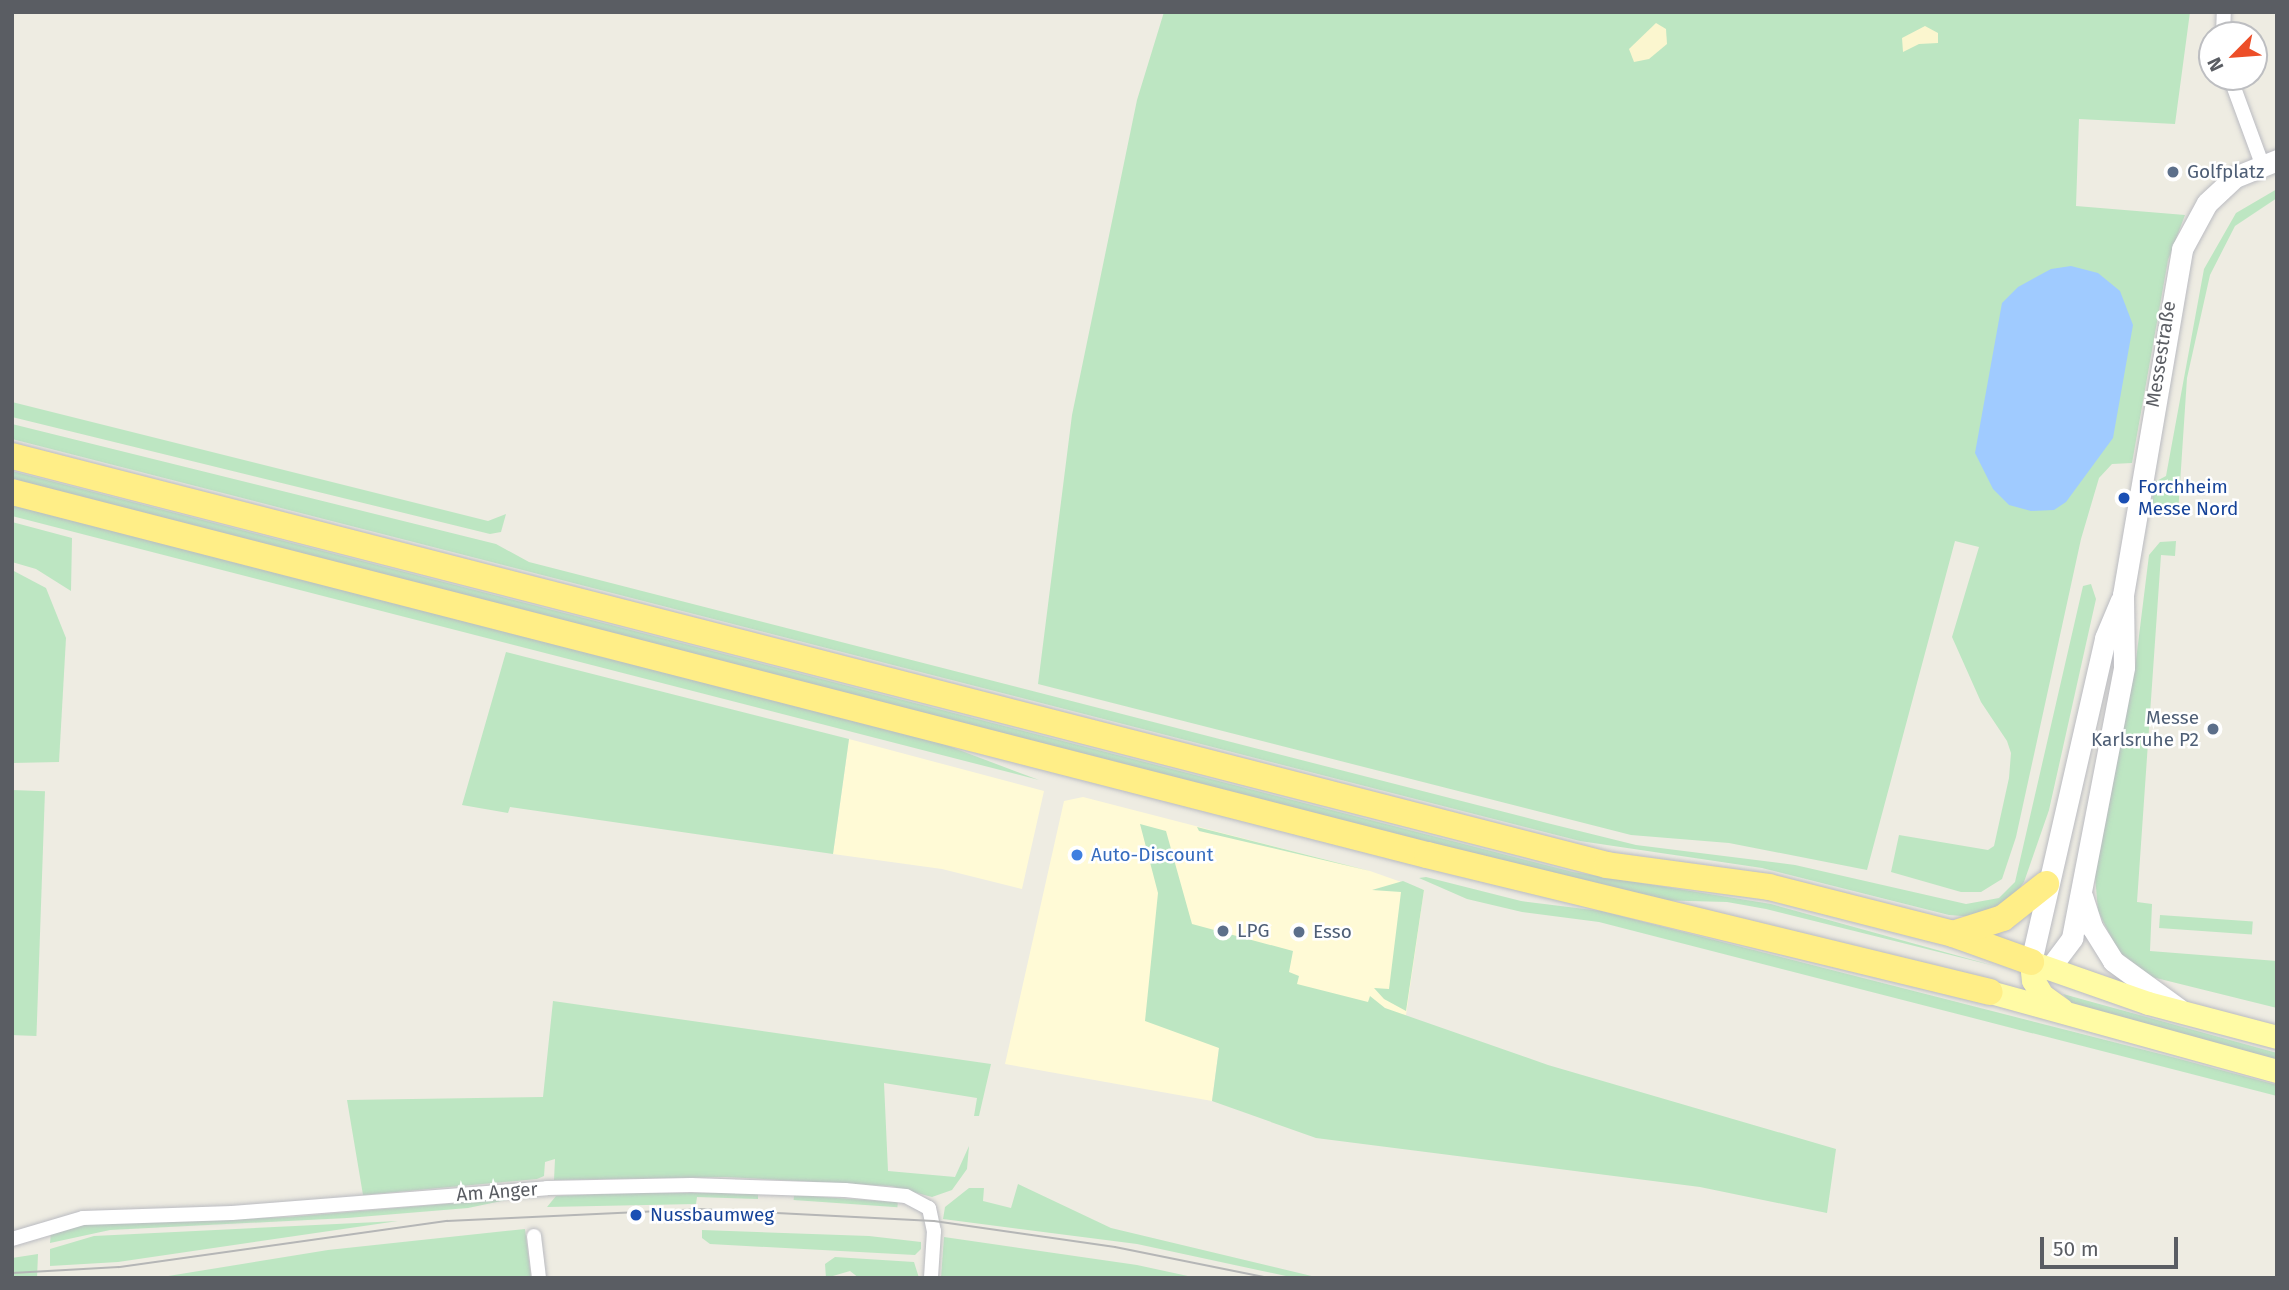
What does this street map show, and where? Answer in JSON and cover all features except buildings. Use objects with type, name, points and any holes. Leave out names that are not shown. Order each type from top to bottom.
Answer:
[{"type":"highway","points":[[12,456],[1607,865],[1769,887],[1953,934],[2038,970]]},
{"type":"highway","points":[[12,492],[1427,855],[1990,992]]},
{"type":"highway","points":[[1953,934],[2003,918],[2046,884]]},
{"type":"main road","points":[[1990,992],[2038,970],[2186,1014],[2277,1037]]},
{"type":"main road","points":[[2038,970],[2042,995],[2069,1014]]},
{"type":"main road","points":[[1990,992],[2277,1071]]},
{"type":"street","points":[[2237,91],[2269,162]]},
{"type":"street","name":"Messestraße","points":[[2038,970],[2072,939],[2124,667],[2123,595],[2182,249],[2207,203],[2235,177],[2269,162]]},
{"type":"street","name":"Messestraße","points":[[2038,970],[2046,884],[2105,638],[2123,595]]},
{"type":"street","points":[[2081,892],[2092,927],[2113,961],[2186,1014]]},
{"type":"street","name":"Am Anger","points":[[12,1239],[83,1217],[246,1212],[547,1188],[691,1185],[857,1191],[918,1199],[933,1216],[931,1278]]},
{"type":"street","points":[[534,1236],[539,1278]]},
{"type":"shaded area","points":[[849,739],[1044,791],[1022,889],[942,869],[833,854]]},
{"type":"shaded area","points":[[1083,797],[1370,871],[1424,890],[1406,1015],[1153,968],[1152,988],[1219,1048],[1212,1101],[1005,1064],[1064,801]]},
{"type":"green space","points":[[1164,12],[2190,12],[2175,124],[2079,119],[2076,206],[2185,215],[2168,260],[2132,463],[2112,464],[2099,478],[2081,539],[2016,837],[2002,879],[1981,892],[1961,892],[1891,872],[1899,835],[1988,850],[1994,846],[2009,778],[2011,753],[2007,741],[1981,702],[1952,637],[1979,547],[1955,541],[1867,870],[1729,843],[1631,835],[1038,684],[1072,415],[1137,100]]},
{"type":"green space","points":[[2277,189],[2277,198],[2235,226],[2210,275],[2187,378],[2178,514],[2160,511],[2153,503],[2151,484],[2166,476],[2204,269],[2236,213]]},
{"type":"green space","points":[[12,402],[488,521],[506,514],[501,532],[490,534],[12,417]]},
{"type":"green space","points":[[12,424],[496,544],[529,562],[1636,845],[1795,865],[1966,904],[1999,898],[2015,882],[2083,586],[2091,584],[2096,599],[2049,810],[2024,882],[2012,899],[1974,917],[1949,915],[1762,868],[1580,841],[12,439]]},
{"type":"green space","points":[[12,471],[1573,872],[1771,904],[1995,966],[1766,909],[1727,902],[1651,900],[12,481]]},
{"type":"green space","points":[[12,503],[935,741],[1039,780],[12,516]]},
{"type":"green space","points":[[12,522],[72,538],[71,591],[36,569],[12,562]]},
{"type":"green space","points":[[2176,541],[2175,556],[2161,555],[2137,902],[2152,904],[2150,951],[2277,961],[2277,1008],[2152,977],[2118,951],[2098,911],[2095,876],[2135,668],[2149,555],[2160,542]]},
{"type":"green space","points":[[12,570],[46,588],[66,638],[59,762],[12,763]]},
{"type":"green space","points":[[506,652],[849,739],[833,854],[510,807],[508,813],[462,805]]},
{"type":"green space","points":[[12,790],[45,791],[36,1036],[12,1035]]},
{"type":"green space","points":[[1140,824],[1166,831],[1192,924],[1293,951],[1289,972],[1299,976],[1297,984],[1368,1002],[1370,996],[1385,1008],[1548,1065],[1836,1149],[1827,1213],[1700,1187],[1316,1138],[1212,1101],[1219,1048],[1145,1021],[1158,893]]},
{"type":"green space","points":[[1197,827],[1370,871],[1199,831]]},
{"type":"green space","points":[[1426,877],[1521,901],[1601,911],[2172,1057],[2277,1085],[2277,1096],[1599,922],[1522,912],[1467,899],[1419,878]]},
{"type":"green space","points":[[1403,881],[1424,890],[1406,1011],[1384,999],[1374,988],[1389,989],[1401,892],[1372,890]]},
{"type":"green space","points":[[2160,915],[2253,921],[2252,934],[2159,928]]},
{"type":"green space","points":[[2063,994],[2277,1053],[2277,1060],[2073,1005]]},
{"type":"green space","points":[[553,1001],[991,1064],[979,1116],[974,1116],[977,1098],[884,1083],[888,1171],[955,1177],[969,1146],[967,1169],[952,1190],[932,1197],[891,1186],[725,1177],[554,1180],[555,1159],[545,1162],[544,1176],[537,1179],[363,1195],[347,1100],[543,1097]]},
{"type":"green space","points":[[1018,1184],[1111,1228],[1320,1278],[1295,1278],[1137,1244],[943,1219],[945,1207],[969,1188],[984,1188],[983,1201],[1011,1208]]},
{"type":"green space","points":[[758,1193],[758,1199],[697,1197],[696,1204],[547,1207],[556,1196]]},
{"type":"green space","points":[[794,1195],[898,1202],[897,1207],[794,1200]]},
{"type":"green space","points":[[516,1198],[468,1208],[347,1218],[110,1230],[50,1243],[51,1232],[90,1224],[289,1217]]},
{"type":"green space","points":[[398,1221],[118,1262],[50,1266],[50,1249],[94,1236]]},
{"type":"green space","points":[[525,1229],[531,1278],[156,1278],[328,1250]]},
{"type":"green space","points":[[702,1230],[869,1236],[921,1242],[921,1249],[915,1255],[710,1244],[702,1238]]},
{"type":"green space","points":[[944,1237],[1137,1265],[1197,1278],[941,1278]]},
{"type":"green space","points":[[38,1254],[37,1278],[12,1278],[12,1258]]},
{"type":"green space","points":[[835,1257],[914,1262],[919,1278],[859,1278],[850,1271],[826,1278],[825,1264]]},
{"type":"sand","points":[[1656,23],[1666,29],[1667,44],[1649,59],[1634,62],[1629,49]]},
{"type":"sand","points":[[1925,26],[1938,33],[1938,43],[1919,44],[1903,52],[1902,38]]},
{"type":"water","points":[[2071,266],[2098,273],[2120,291],[2133,325],[2113,438],[2066,502],[2054,510],[2031,511],[2009,505],[1993,489],[1975,453],[2002,303],[2018,287],[2051,269]]},
{"type":"tram line","points":[[12,1273],[119,1267],[447,1221],[698,1209],[934,1221],[1115,1247],[1269,1278]]},
{"type":"place","name":"Golfplatz","points":[[2173,172]]},
{"type":"place","name":"Forchheim Messe Nord","points":[[2124,498]]},
{"type":"place","name":"Messe Karlsruhe P2","points":[[2213,729]]},
{"type":"place","name":"Auto-Discount","points":[[1077,855]]},
{"type":"place","name":"LPG","points":[[1223,931]]},
{"type":"place","name":"Esso","points":[[1299,932]]},
{"type":"place","name":"Nussbaumweg","points":[[636,1215]]}]
